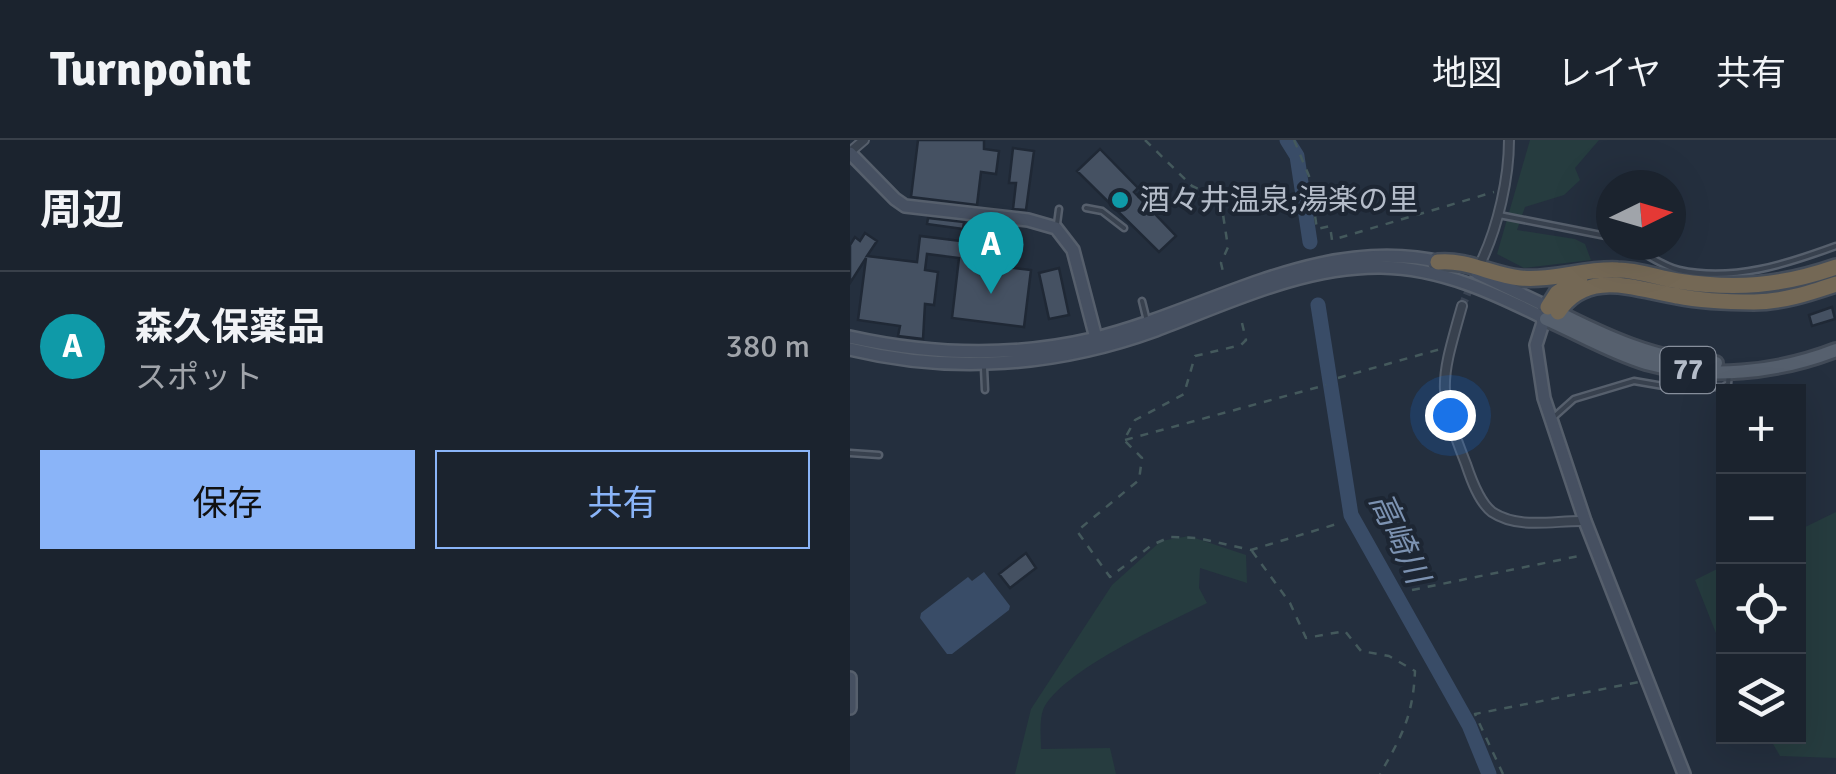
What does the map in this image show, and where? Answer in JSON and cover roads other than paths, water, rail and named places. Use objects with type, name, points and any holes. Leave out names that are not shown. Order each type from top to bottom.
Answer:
[{"type":"highway","points":[[1438,262],[1532,279],[1598,269],[1698,284],[1756,286],[1794,281],[1836,268]]},
{"type":"highway","points":[[1551,313],[1557,293],[1571,282],[1608,270]]},
{"type":"highway","points":[[1551,313],[1574,294],[1609,284],[1692,298],[1753,302],[1774,302],[1836,284]]},
{"type":"main road","name":"77","points":[[1551,313],[1637,348],[1704,363],[1774,360],[1836,347]]},
{"type":"main road","name":"77","points":[[1551,313],[1645,363],[1690,371],[1729,372],[1794,364],[1836,347]]},
{"type":"street","points":[[864,140],[850,153],[894,200],[905,206],[1028,220],[1056,228],[1073,250],[1096,338]]},
{"type":"street","points":[[1482,260],[1499,215],[1509,163],[1509,140]]},
{"type":"street","points":[[850,337],[963,354],[1042,349],[1096,338],[1318,264],[1390,256],[1438,262],[1486,277],[1551,313]]},
{"type":"street","points":[[850,349],[915,361],[984,364],[1045,359],[1098,348],[1296,279],[1361,268],[1396,268],[1457,280],[1551,313]]},
{"type":"street","points":[[1462,306],[1443,383],[1444,402],[1483,502],[1492,512],[1510,520],[1584,521]]},
{"type":"street","points":[[1551,313],[1535,355],[1550,418],[1584,521],[1684,774]]},
{"type":"street","points":[[850,678],[850,708]]},
{"type":"lane","points":[[1056,228],[1059,208]]},
{"type":"lane","points":[[1086,208],[1102,211],[1124,228]]},
{"type":"lane","points":[[1499,215],[1596,234]]},
{"type":"lane","points":[[1658,260],[1675,269],[1728,272],[1768,268],[1836,246]]},
{"type":"lane","points":[[1142,301],[1147,322]]},
{"type":"lane","points":[[984,364],[985,390]]},
{"type":"lane","points":[[1550,418],[1576,398],[1634,381],[1669,387],[1723,387],[1729,382],[1729,372]]},
{"type":"lane","points":[[850,453],[879,455]]},
{"type":"water","points":[[984,572],[1010,606],[1009,610],[947,654],[920,618],[921,613],[968,577],[972,581]]},
{"type":"waterway","name":"高崎川","points":[[1287,140],[1297,156],[1310,242]]},
{"type":"waterway","name":"高崎川","points":[[1318,305],[1351,515],[1469,725],[1489,774]]},
{"type":"tunnel","points":[[1462,306],[1478,269]]},
{"type":"place","name":"酒々井温泉;湯楽の里","points":[[1120,200]]},
{"type":"place","name":"森久保薬品","points":[[991,294]]}]
